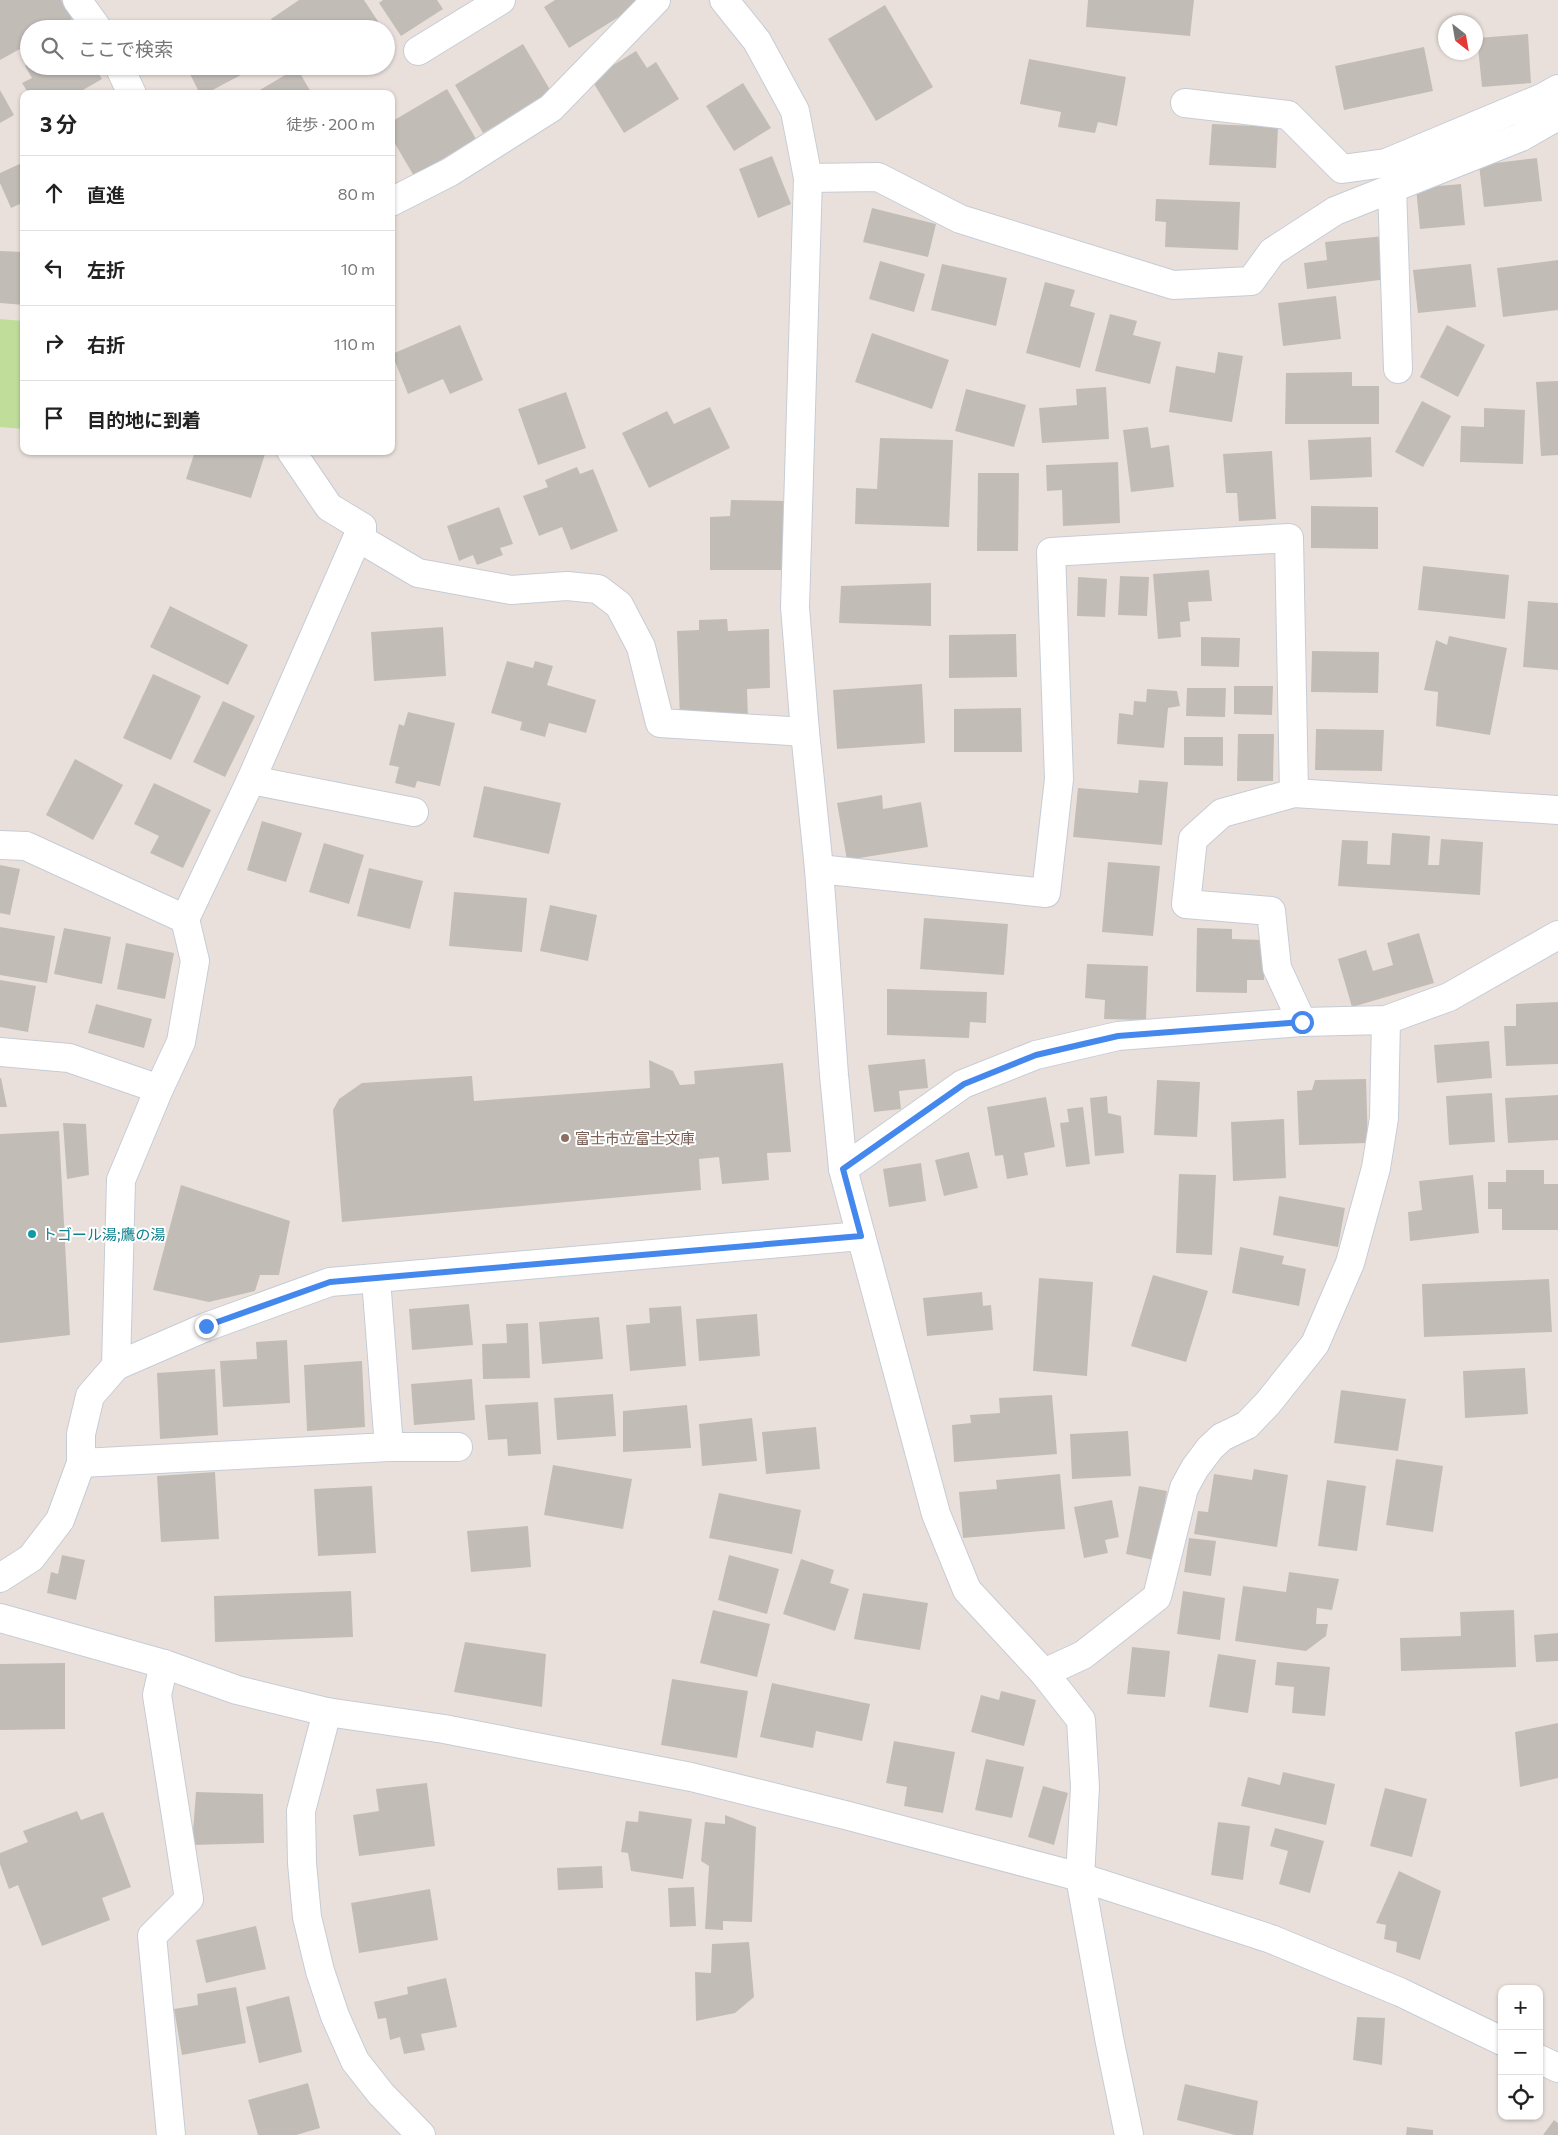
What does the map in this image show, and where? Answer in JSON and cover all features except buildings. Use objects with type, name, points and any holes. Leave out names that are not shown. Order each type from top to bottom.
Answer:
[{"type":"street","points":[[78,0],[92,20]]},
{"type":"street","points":[[418,51],[501,0]]},
{"type":"street","points":[[395,200],[450,172],[551,108],[656,0]]},
{"type":"street","points":[[724,0],[757,41],[795,112],[808,178],[795,607],[819,869],[843,1169],[936,1514],[967,1590],[1044,1673],[1081,1720],[1085,1787],[1080,1878],[1129,2135]]},
{"type":"street","points":[[123,75],[130,90]]},
{"type":"street","points":[[1185,103],[1288,115],[1342,169],[1386,163],[1544,97],[1558,89]]},
{"type":"street","points":[[808,178],[878,177],[960,219],[1173,285],[1251,281],[1272,252],[1335,211],[1521,137],[1558,116]]},
{"type":"street","points":[[1392,187],[1398,369]]},
{"type":"street","points":[[294,455],[329,507],[362,527]]},
{"type":"street","points":[[362,527],[362,540],[418,573],[511,590],[567,586],[598,589],[619,605],[641,648],[660,723],[805,732]]},
{"type":"street","points":[[116,1366],[121,1180],[181,1042],[195,961],[185,919],[252,780],[362,527]]},
{"type":"street","points":[[819,869],[1046,894],[1059,779],[1051,552],[1288,538],[1294,793]]},
{"type":"street","points":[[252,780],[414,812]]},
{"type":"street","points":[[1302,1022],[1277,968],[1272,911],[1186,904],[1193,839],[1222,812],[1294,793],[1558,810]]},
{"type":"street","points":[[0,845],[26,846],[185,919]]},
{"type":"street","points":[[843,1169],[964,1084],[1036,1055],[1118,1036],[1302,1022],[1386,1020],[1449,997],[1558,935]]},
{"type":"street","points":[[1044,1673],[1083,1655],[1157,1597],[1184,1488],[1195,1468],[1222,1436],[1248,1425],[1315,1344],[1350,1263],[1376,1168],[1384,1118],[1386,1020]]},
{"type":"street","points":[[0,1052],[69,1058],[159,1089]]},
{"type":"street","points":[[0,1578],[31,1558],[60,1520],[81,1463],[81,1434],[90,1396],[116,1366],[206,1326],[330,1282],[861,1236]]},
{"type":"street","points":[[376,1279],[389,1447]]},
{"type":"street","points":[[81,1463],[389,1447],[458,1447]]},
{"type":"street","points":[[0,1618],[164,1664],[237,1690],[327,1712],[444,1729],[691,1777],[845,1815],[1080,1878],[1271,1938],[1400,1992],[1498,2039]]},
{"type":"street","points":[[164,1664],[157,1695],[189,1900],[152,1936],[171,2135]]},
{"type":"street","points":[[327,1712],[300,1811],[307,1917],[326,1989],[335,2016],[355,2061],[381,2094],[422,2135]]},
{"type":"street","points":[[1543,2061],[1558,2068]]},
{"type":"green space","points":[[0,319],[20,321],[20,429],[0,427]]},
{"type":"place","name":"富士市立富士文庫","points":[[565,1138]]},
{"type":"place","name":"トゴール湯;鷹の湯","points":[[32,1234]]},
{"type":"route","points":[[206,1326],[330,1282],[861,1236],[843,1169],[964,1084],[1036,1055],[1118,1036],[1302,1022]]}]
